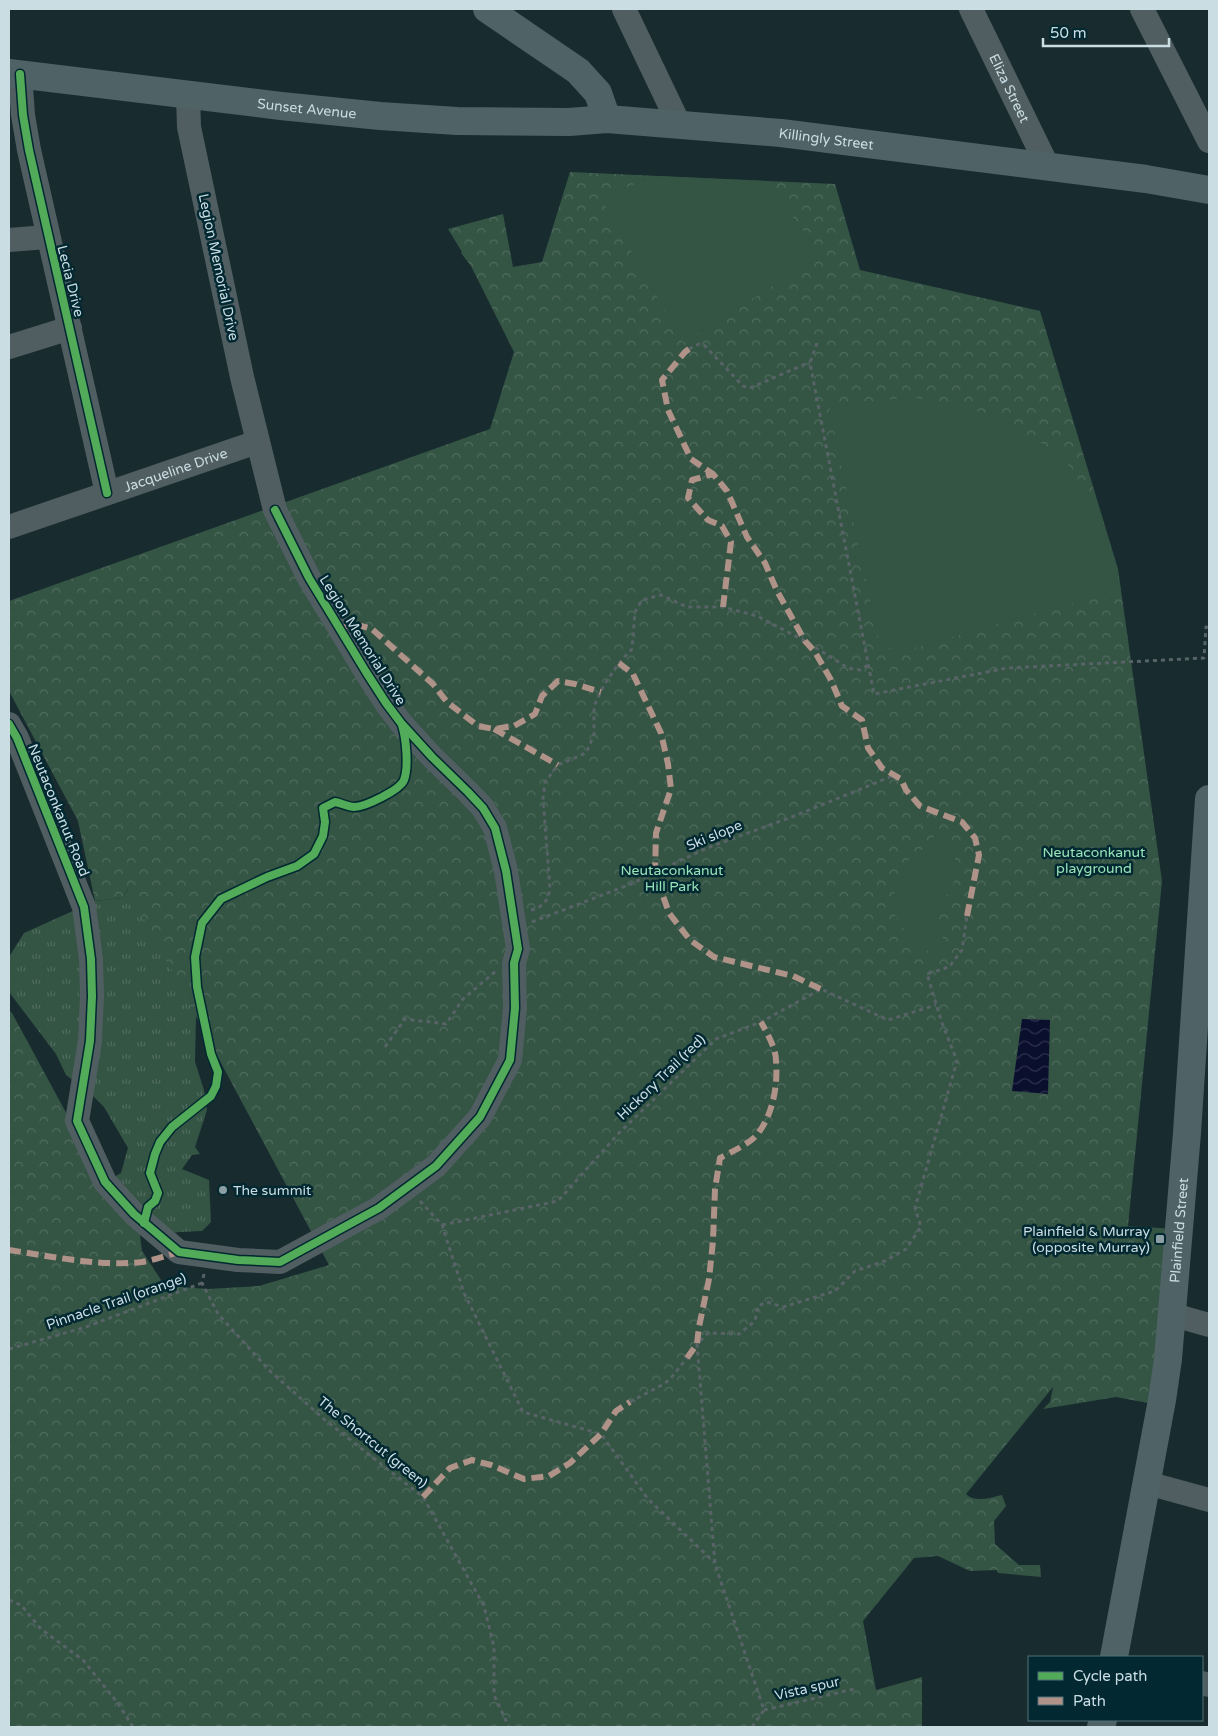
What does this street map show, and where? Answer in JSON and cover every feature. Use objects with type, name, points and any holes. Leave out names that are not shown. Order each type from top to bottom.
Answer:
[{"type":"main road","points":[[488,9],[578,71],[598,93],[607,119]]},
{"type":"main road","name":"Sunset Avenue","points":[[14,74],[380,116],[457,121],[569,122],[607,119]]},
{"type":"main road","name":"Killingly Street","points":[[607,119],[781,133],[1146,179],[1209,190]]},
{"type":"main road","name":"Plainfield Street","points":[[1114,1656],[1162,1400],[1188,1133],[1209,799]]},
{"type":"street","points":[[624,9],[679,124]]},
{"type":"street","name":"Eliza Street","points":[[971,9],[1048,167]]},
{"type":"street","points":[[1142,9],[1209,141]]},
{"type":"street","name":"Lecia Drive","points":[[14,74],[47,237],[70,328],[106,493]]},
{"type":"street","name":"Legion Memorial Drive","points":[[84,907],[91,959],[91,1023],[90,1041],[76,1121],[106,1182],[134,1214],[180,1252],[238,1260],[280,1262],[379,1208],[436,1166],[480,1117],[510,1060],[515,1008],[514,963],[518,949],[506,871],[495,828],[483,808],[401,723],[366,672],[309,578],[274,510],[257,442],[189,127],[188,95]]},
{"type":"street","points":[[9,240],[47,237]]},
{"type":"street","points":[[9,347],[70,328]]},
{"type":"street","name":"Jacqueline Drive","points":[[9,527],[257,442]]},
{"type":"street","name":"Neutaconkanut Road","points":[[9,724],[17,738],[84,907]]},
{"type":"street","points":[[1170,1314],[1209,1325]]},
{"type":"street","points":[[1147,1483],[1209,1500]]},
{"type":"path","points":[[817,343],[811,361],[874,694],[1007,668],[1204,658],[1206,627],[1209,628]]},
{"type":"path","points":[[689,349],[699,344],[705,346],[743,386],[750,388],[811,361]]},
{"type":"path","points":[[532,910],[540,908],[545,903],[550,889],[543,798],[546,782],[558,765],[586,752],[594,734],[594,706],[619,663],[632,649],[635,612],[642,600],[661,595],[686,607],[723,607],[757,616],[805,641],[848,668],[860,670],[868,665]]},
{"type":"path","points":[[752,1727],[764,1710],[715,1564],[697,1344],[708,1334],[739,1334],[755,1321],[758,1306],[767,1302],[783,1307],[835,1290],[855,1271],[885,1260],[906,1249],[921,1227],[915,1208],[957,1061],[936,1005],[927,974],[949,967],[962,950],[967,916]]},
{"type":"path","points":[[385,1047],[405,1019],[446,1024],[463,999],[494,972],[514,963]]},
{"type":"path","points":[[408,1187],[442,1225],[464,1293],[523,1412],[601,1434],[648,1499],[715,1564]]},
{"type":"path","points":[[202,1283],[209,1256]]},
{"type":"path","points":[[630,1402],[664,1384],[687,1358]]},
{"type":"path","points":[[9,1600],[21,1605],[41,1629],[83,1660],[117,1702],[133,1727]]},
{"type":"green space","name":"Neutaconkanut Hill Park","points":[[570,172],[835,184],[860,270],[1040,311],[1118,569],[1162,881],[1128,1226],[1176,1229],[1159,1405],[1116,1397],[1043,1409],[1050,1402],[1053,1387],[966,1494],[978,1499],[1002,1495],[1006,1506],[994,1521],[995,1544],[1019,1565],[1040,1565],[1041,1577],[998,1573],[997,1570],[970,1571],[938,1556],[914,1558],[863,1621],[876,1690],[922,1677],[922,1727],[9,1727],[9,1010],[95,1166],[139,1228],[142,1251],[165,1286],[208,1289],[259,1286],[329,1265],[128,889],[122,898],[95,901],[78,821],[9,691],[9,601],[490,429],[514,352],[471,266],[461,253],[448,229],[503,214],[513,267],[542,262]]},
{"type":"green space","points":[[654,176],[765,181],[822,255],[683,342],[601,198]]},
{"type":"green space","points":[[912,397],[996,416],[1062,456],[1101,513],[1121,589],[899,652],[879,642],[829,407]]},
{"type":"green space","points":[[948,834],[957,847],[955,859],[958,871],[951,889],[935,913],[942,925],[943,948],[933,955],[909,937],[892,910],[895,898],[893,879],[901,873],[908,861],[918,851],[930,848],[934,836]]},
{"type":"green space","points":[[162,842],[196,1014],[195,1062],[204,1090],[207,1110],[195,1147],[200,1154],[192,1155],[182,1169],[209,1180],[211,1222],[202,1231],[179,1232],[148,1237],[139,1235],[105,1182],[121,1173],[128,1148],[104,1107],[90,1093],[66,1075],[56,1054],[9,992],[9,957],[24,933],[95,901],[122,898]]},
{"type":"water","points":[[1022,1019],[1050,1020],[1048,1094],[1012,1091]]},
{"type":"marked path","points":[[689,349],[662,380],[668,410],[691,459],[713,474]]},
{"type":"marked path","points":[[723,607],[731,542],[722,526],[708,520],[688,498],[692,480],[713,474],[727,491],[747,537],[765,563],[777,591],[805,641],[815,652],[831,680],[842,706],[862,720],[868,748],[882,768],[901,779],[906,790],[920,806],[962,822],[975,838],[979,855],[967,916]]},
{"type":"marked path","points":[[340,630],[351,623],[372,629],[433,684],[447,702],[478,726],[494,729],[514,726],[535,714],[542,696],[558,681],[601,692]]},
{"type":"marked path","points":[[619,663],[633,674],[661,733],[668,764],[671,789],[656,833],[655,873],[669,913],[690,940],[714,957],[793,976],[821,989]]},
{"type":"marked path","points":[[494,729],[558,765]]},
{"type":"marked path","points":[[687,1358],[697,1344],[709,1279],[715,1189],[720,1158],[741,1147],[756,1136],[768,1116],[774,1098],[776,1056],[761,1022]]},
{"type":"marked path","points":[[9,1250],[110,1263],[142,1262],[179,1252]]},
{"type":"marked path","points":[[423,1497],[450,1468],[472,1460],[491,1465],[524,1479],[549,1476],[570,1463],[601,1434],[616,1411],[630,1402]]},
{"type":"cycle path","points":[[20,74],[23,115],[29,150],[107,493]]},
{"type":"cycle path","points":[[9,724],[17,738],[84,907],[91,959],[92,996],[90,1041],[77,1121],[105,1182],[134,1214],[179,1252],[238,1260],[280,1262],[379,1208],[436,1166],[480,1117],[510,1060],[515,1008],[514,963],[518,949],[506,871],[495,828],[483,808],[432,757],[401,723],[386,703],[309,578],[275,510]]},
{"type":"cycle path","points":[[144,1223],[148,1207],[155,1201],[158,1193],[150,1173],[160,1142],[172,1127],[211,1096],[216,1086],[218,1072],[211,1054],[197,987],[195,957],[202,923],[221,899],[267,877],[297,866],[314,854],[323,836],[325,822],[323,808],[335,802],[354,807],[366,804],[382,797],[401,784],[406,774],[407,760],[402,725]]},
{"type":"place","name":"The summit","points":[[223,1190]]},
{"type":"place","name":"Plainfield & Murray (opposite Murray)","points":[[1160,1239]]},
{"type":"park label","name":"Neutaconkanut playground","points":[[1094,860]]}]
